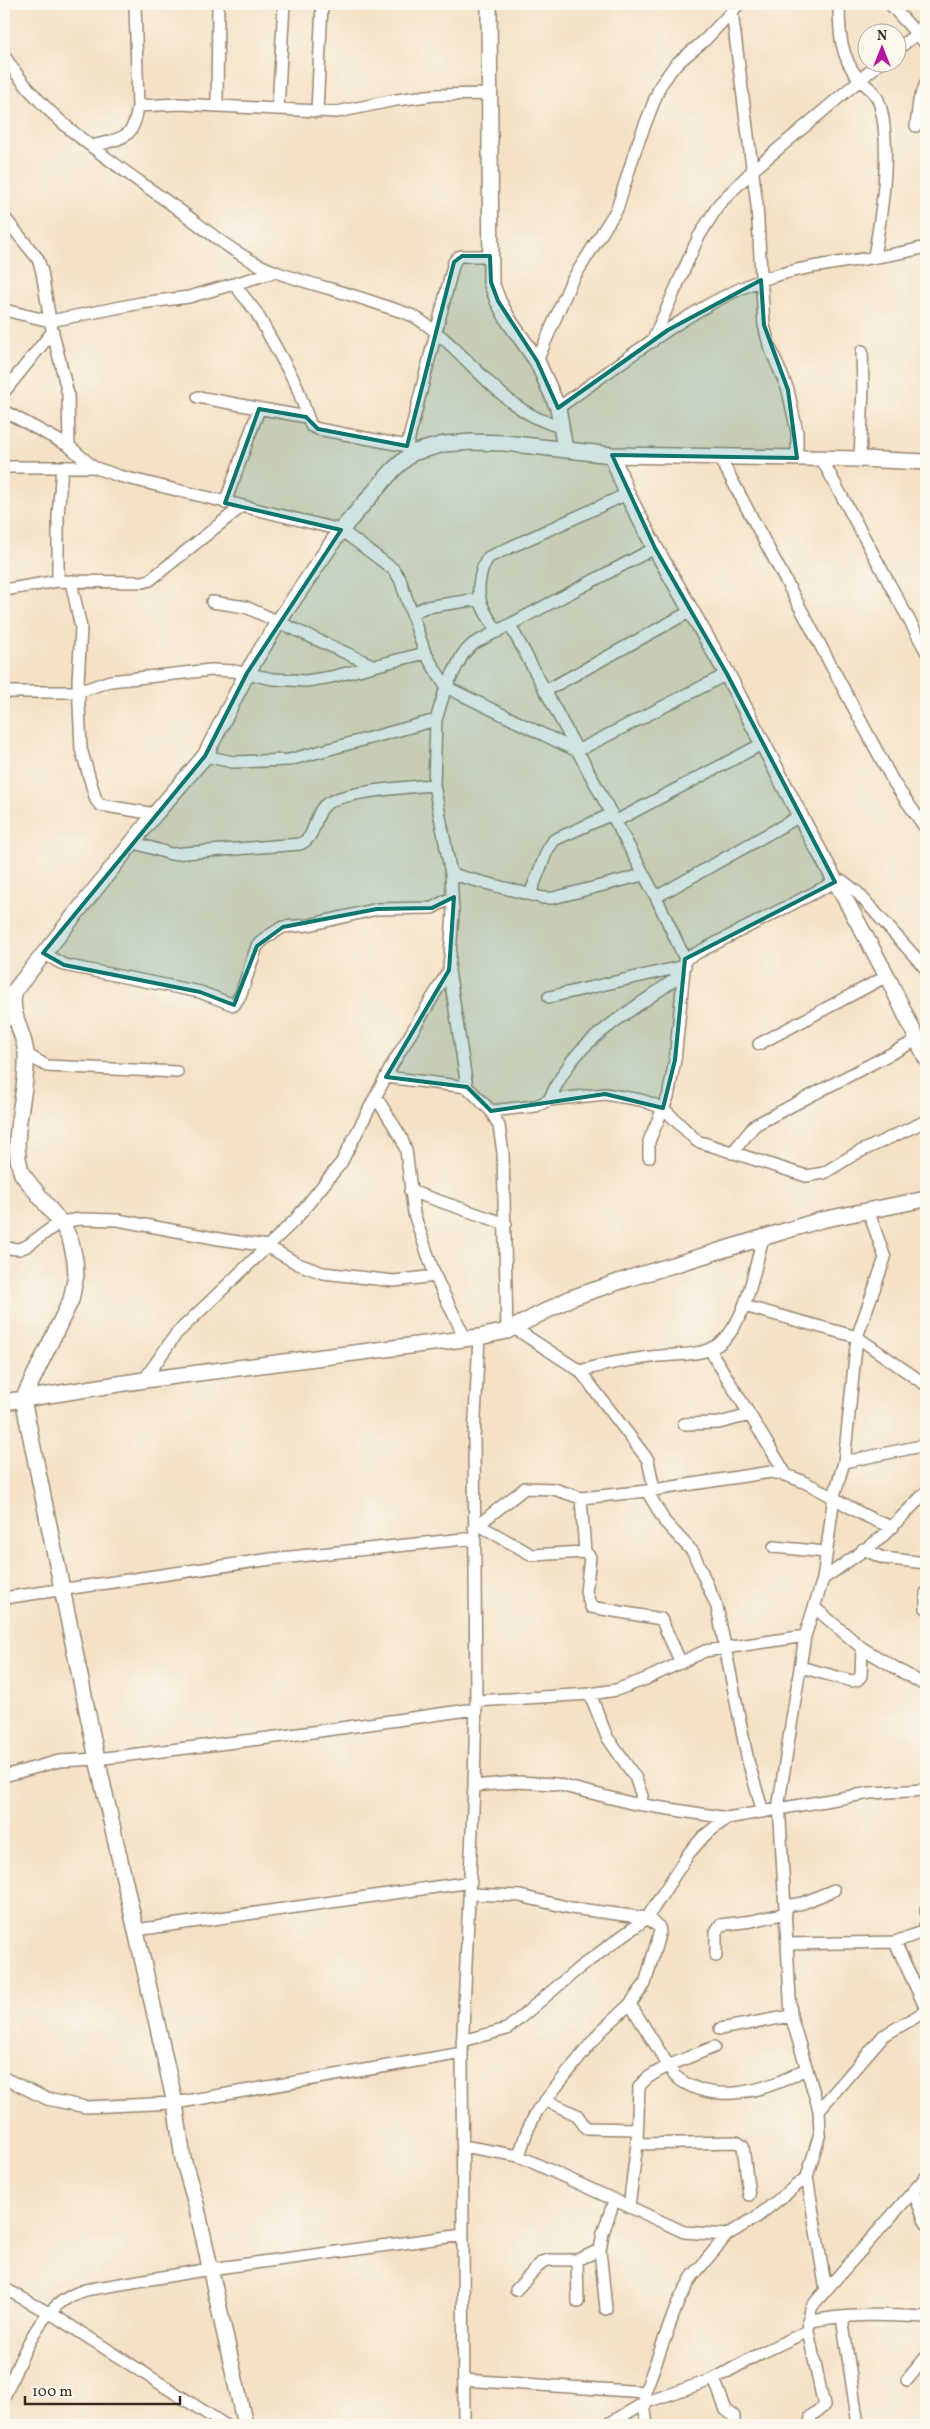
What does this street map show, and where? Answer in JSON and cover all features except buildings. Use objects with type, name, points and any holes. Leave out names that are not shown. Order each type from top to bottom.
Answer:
[{"type":"street","points":[[92,146],[123,138],[133,130],[138,106],[135,4]]},
{"type":"street","points":[[217,106],[218,4]]},
{"type":"street","points":[[278,108],[284,4]]},
{"type":"street","points":[[317,112],[322,4]]},
{"type":"street","points":[[489,4],[491,282],[498,301],[509,321],[537,362],[558,408],[564,449]]},
{"type":"street","points":[[839,4],[838,29],[842,49],[860,80],[874,90],[880,105],[883,122],[884,196],[874,256]]},
{"type":"street","points":[[890,4],[926,44]]},
{"type":"street","points":[[734,6],[743,115],[756,205],[764,324],[769,345],[788,390],[797,432],[797,458]]},
{"type":"street","points":[[537,362],[571,282],[617,209],[636,148],[660,86],[674,65],[705,40],[734,6]]},
{"type":"street","points":[[908,40],[916,34],[926,21]]},
{"type":"street","points":[[4,55],[9,75],[59,118],[92,146],[231,248],[275,272],[350,293],[411,315],[437,332],[527,415],[546,424],[562,427]]},
{"type":"street","points":[[652,342],[673,292],[708,221],[719,204],[752,171],[869,72]]},
{"type":"street","points":[[916,126],[922,88],[926,83]]},
{"type":"street","points":[[138,106],[178,104],[278,108],[317,112],[362,108],[396,100],[434,95],[490,94]]},
{"type":"street","points":[[4,217],[38,259],[42,272],[51,326],[68,394],[69,446]]},
{"type":"street","points":[[558,408],[652,342],[734,291],[761,280],[833,262],[907,252],[926,247]]},
{"type":"street","points":[[245,2425],[183,2159],[175,2103],[97,1758],[23,1399],[71,1300],[76,1275],[71,1242],[60,1222],[22,1174],[19,1165],[17,1147],[26,1054],[10,1018],[13,1007],[8,995],[15,990],[132,842],[205,756],[247,673],[279,621],[341,530],[410,450],[416,405],[437,332],[454,262],[458,257],[490,256]]},
{"type":"street","points":[[4,310],[51,326],[141,303],[189,297],[275,272]]},
{"type":"street","points":[[234,284],[256,312],[296,384],[306,417],[311,426],[318,429],[410,450],[444,444],[472,442],[564,449],[612,455],[821,458],[926,463]]},
{"type":"street","points":[[4,392],[51,326]]},
{"type":"street","points":[[860,459],[863,387],[862,352]]},
{"type":"street","points":[[198,397],[306,417]]},
{"type":"street","points":[[225,503],[259,409]]},
{"type":"street","points":[[4,411],[69,446],[93,467]]},
{"type":"street","points":[[612,455],[627,494],[655,548],[727,674],[800,816],[887,976],[926,1058]]},
{"type":"street","points":[[719,456],[894,783],[926,829]]},
{"type":"street","points":[[821,458],[926,651]]},
{"type":"street","points":[[58,581],[58,516],[62,466]]},
{"type":"street","points":[[4,467],[93,467],[119,476],[225,503],[341,530],[393,569],[400,579],[425,652],[446,687],[576,751]]},
{"type":"street","points":[[498,632],[480,600],[481,571],[489,557],[627,494]]},
{"type":"street","points":[[4,590],[58,581],[143,582],[150,580],[241,507]]},
{"type":"street","points":[[511,1329],[503,1153],[499,1126],[491,1111],[467,1087],[449,970],[453,913],[450,874],[434,786],[436,720],[446,687],[463,654],[473,644],[655,548]]},
{"type":"street","points":[[71,581],[81,628],[78,692],[81,749],[96,800],[100,805],[155,814]]},
{"type":"street","points":[[412,613],[426,607],[480,600]]},
{"type":"street","points":[[212,602],[246,607],[372,665]]},
{"type":"street","points":[[546,691],[691,611]]},
{"type":"street","points":[[510,625],[656,897],[684,966],[668,1097],[649,1141],[649,1157]]},
{"type":"street","points":[[4,692],[78,692],[110,681],[211,670],[247,673],[273,679],[306,681],[331,677],[425,652]]},
{"type":"street","points":[[576,751],[727,674]]},
{"type":"street","points":[[205,756],[233,762],[288,760],[436,720]]},
{"type":"street","points":[[530,894],[547,850],[554,840],[614,818],[762,744]]},
{"type":"street","points":[[132,842],[171,854],[300,844],[310,838],[318,813],[326,804],[381,789],[434,786]]},
{"type":"street","points":[[656,897],[800,816]]},
{"type":"street","points":[[450,874],[543,898],[553,898],[643,875]]},
{"type":"street","points":[[548,1100],[558,1081],[580,1052],[684,966],[835,882],[843,881],[857,892],[926,969]]},
{"type":"street","points":[[43,953],[64,965],[200,992],[234,1005],[240,994],[257,946],[265,938],[283,927],[309,925],[377,909],[432,908],[452,898]]},
{"type":"street","points":[[549,997],[684,966]]},
{"type":"street","points":[[144,1380],[176,1334],[295,1220],[340,1163],[386,1077],[449,970]]},
{"type":"street","points":[[759,1044],[887,976]]},
{"type":"street","points":[[732,1153],[755,1125],[917,1040]]},
{"type":"street","points":[[26,1054],[47,1066],[177,1072]]},
{"type":"street","points":[[386,1077],[467,1087]]},
{"type":"street","points":[[491,1111],[536,1106],[548,1100],[605,1094],[641,1100],[663,1108],[691,1137],[732,1153],[806,1176],[816,1176],[926,1121]]},
{"type":"street","points":[[376,1097],[401,1137],[406,1150],[414,1214],[436,1276],[473,1339],[476,1705],[470,1888],[462,2041],[464,2425]]},
{"type":"street","points":[[410,1191],[506,1224]]},
{"type":"street","points":[[4,1402],[144,1380],[473,1339],[511,1329],[571,1298],[821,1220],[926,1200]]},
{"type":"street","points":[[826,2291],[806,2176],[820,2133],[818,2110],[790,2016],[781,1810],[779,1802],[804,1636],[815,1608],[823,1579],[834,1496],[844,1462],[857,1337],[885,1258],[868,1210]]},
{"type":"street","points":[[4,1248],[19,1249],[27,1246],[60,1222],[118,1220],[267,1246],[298,1264],[323,1273],[394,1281],[436,1276]]},
{"type":"street","points":[[580,1371],[617,1361],[654,1356],[694,1355],[710,1350],[722,1343],[735,1325],[744,1306],[763,1238]]},
{"type":"street","points":[[744,1306],[857,1337],[926,1385]]},
{"type":"street","points":[[511,1329],[580,1371],[648,1460],[651,1490],[665,1522],[693,1552],[717,1607],[748,1762],[763,1812]]},
{"type":"street","points":[[710,1350],[786,1474]]},
{"type":"street","points":[[684,1424],[719,1423],[750,1415]]},
{"type":"street","points":[[844,1462],[926,1445]]},
{"type":"street","points":[[476,1531],[525,1488],[554,1489],[580,1498],[651,1490],[771,1472],[786,1474],[834,1496],[850,1508],[872,1520],[893,1527]]},
{"type":"street","points":[[823,1579],[893,1527],[926,1492]]},
{"type":"street","points":[[580,1498],[585,1552],[590,1557],[586,1592],[591,1607],[661,1619],[681,1662]]},
{"type":"street","points":[[4,1598],[476,1531],[532,1555],[585,1552]]},
{"type":"street","points":[[774,1547],[826,1552]]},
{"type":"street","points":[[863,1549],[884,1558],[926,1563]]},
{"type":"street","points":[[926,1593],[926,1608]]},
{"type":"street","points":[[815,1608],[862,1648],[926,1686]]},
{"type":"street","points":[[4,1776],[59,1761],[97,1758],[476,1705],[590,1694],[632,1685],[706,1651],[804,1636]]},
{"type":"street","points":[[800,1667],[852,1681],[857,1680],[861,1676],[862,1648]]},
{"type":"street","points":[[590,1694],[607,1737],[635,1777],[642,1796],[639,1804]]},
{"type":"street","points":[[474,1786],[516,1782],[556,1784],[639,1804],[727,1818],[781,1810],[870,1792],[926,1790]]},
{"type":"street","points":[[462,2041],[507,2029],[578,1968],[647,1918],[688,1853],[704,1836],[727,1818]]},
{"type":"street","points":[[136,1930],[470,1888],[520,1896],[563,1907],[647,1918],[656,1923],[660,1932],[645,1984],[630,2004],[600,2032],[565,2074],[537,2112],[527,2131],[519,2156]]},
{"type":"street","points":[[716,1956],[716,1932],[720,1925],[752,1921],[834,1890]]},
{"type":"street","points":[[787,1944],[895,1942],[922,1932],[926,1925]]},
{"type":"street","points":[[818,2110],[883,2036],[926,2010],[895,1942]]},
{"type":"street","points":[[630,2004],[675,2076],[684,2084],[713,2092],[750,2092],[785,2080],[805,2069]]},
{"type":"street","points":[[720,2029],[790,2016]]},
{"type":"street","points":[[629,2207],[637,2144],[639,2087],[642,2081],[714,2047]]},
{"type":"street","points":[[4,2078],[48,2099],[86,2107],[175,2103],[462,2053]]},
{"type":"street","points":[[546,2101],[577,2115],[586,2128],[637,2130]]},
{"type":"street","points":[[637,2144],[737,2142],[743,2146],[749,2195]]},
{"type":"street","points":[[463,2146],[519,2156],[684,2232],[727,2235]]},
{"type":"street","points":[[647,2425],[644,2397],[678,2302],[692,2277],[727,2235],[758,2216],[806,2176]]},
{"type":"street","points":[[810,2425],[811,2416],[824,2406],[808,2326],[811,2308],[926,2177]]},
{"type":"street","points":[[913,2192],[926,2223]]},
{"type":"street","points":[[606,2310],[600,2250],[603,2232],[614,2201]]},
{"type":"street","points":[[4,2397],[38,2325],[48,2313],[70,2295],[85,2290],[210,2269],[463,2235]]},
{"type":"street","points":[[516,2290],[542,2262],[549,2260],[577,2260],[600,2250]]},
{"type":"street","points":[[577,2260],[578,2302]]},
{"type":"street","points":[[4,2288],[48,2313],[225,2425]]},
{"type":"street","points":[[464,2380],[644,2397],[714,2379],[808,2326],[842,2317],[888,2315],[926,2317]]},
{"type":"street","points":[[842,2317],[858,2425]]},
{"type":"street","points":[[907,2380],[926,2357]]},
{"type":"street","points":[[714,2379],[726,2410],[734,2416],[734,2425]]},
{"type":"street","points":[[607,2425],[644,2397]]},
{"type":"highlighted area","points":[[462,256],[490,256],[491,282],[498,301],[537,361],[558,408],[668,330],[761,280],[764,325],[788,390],[797,458],[612,455],[655,548],[727,674],[835,882],[685,959],[675,1060],[663,1108],[605,1094],[491,1111],[467,1087],[386,1077],[449,970],[454,897],[432,908],[377,909],[283,927],[257,946],[234,1005],[200,992],[64,965],[43,953],[205,756],[247,673],[341,530],[225,503],[259,409],[306,417],[318,429],[407,446],[454,262]]}]
